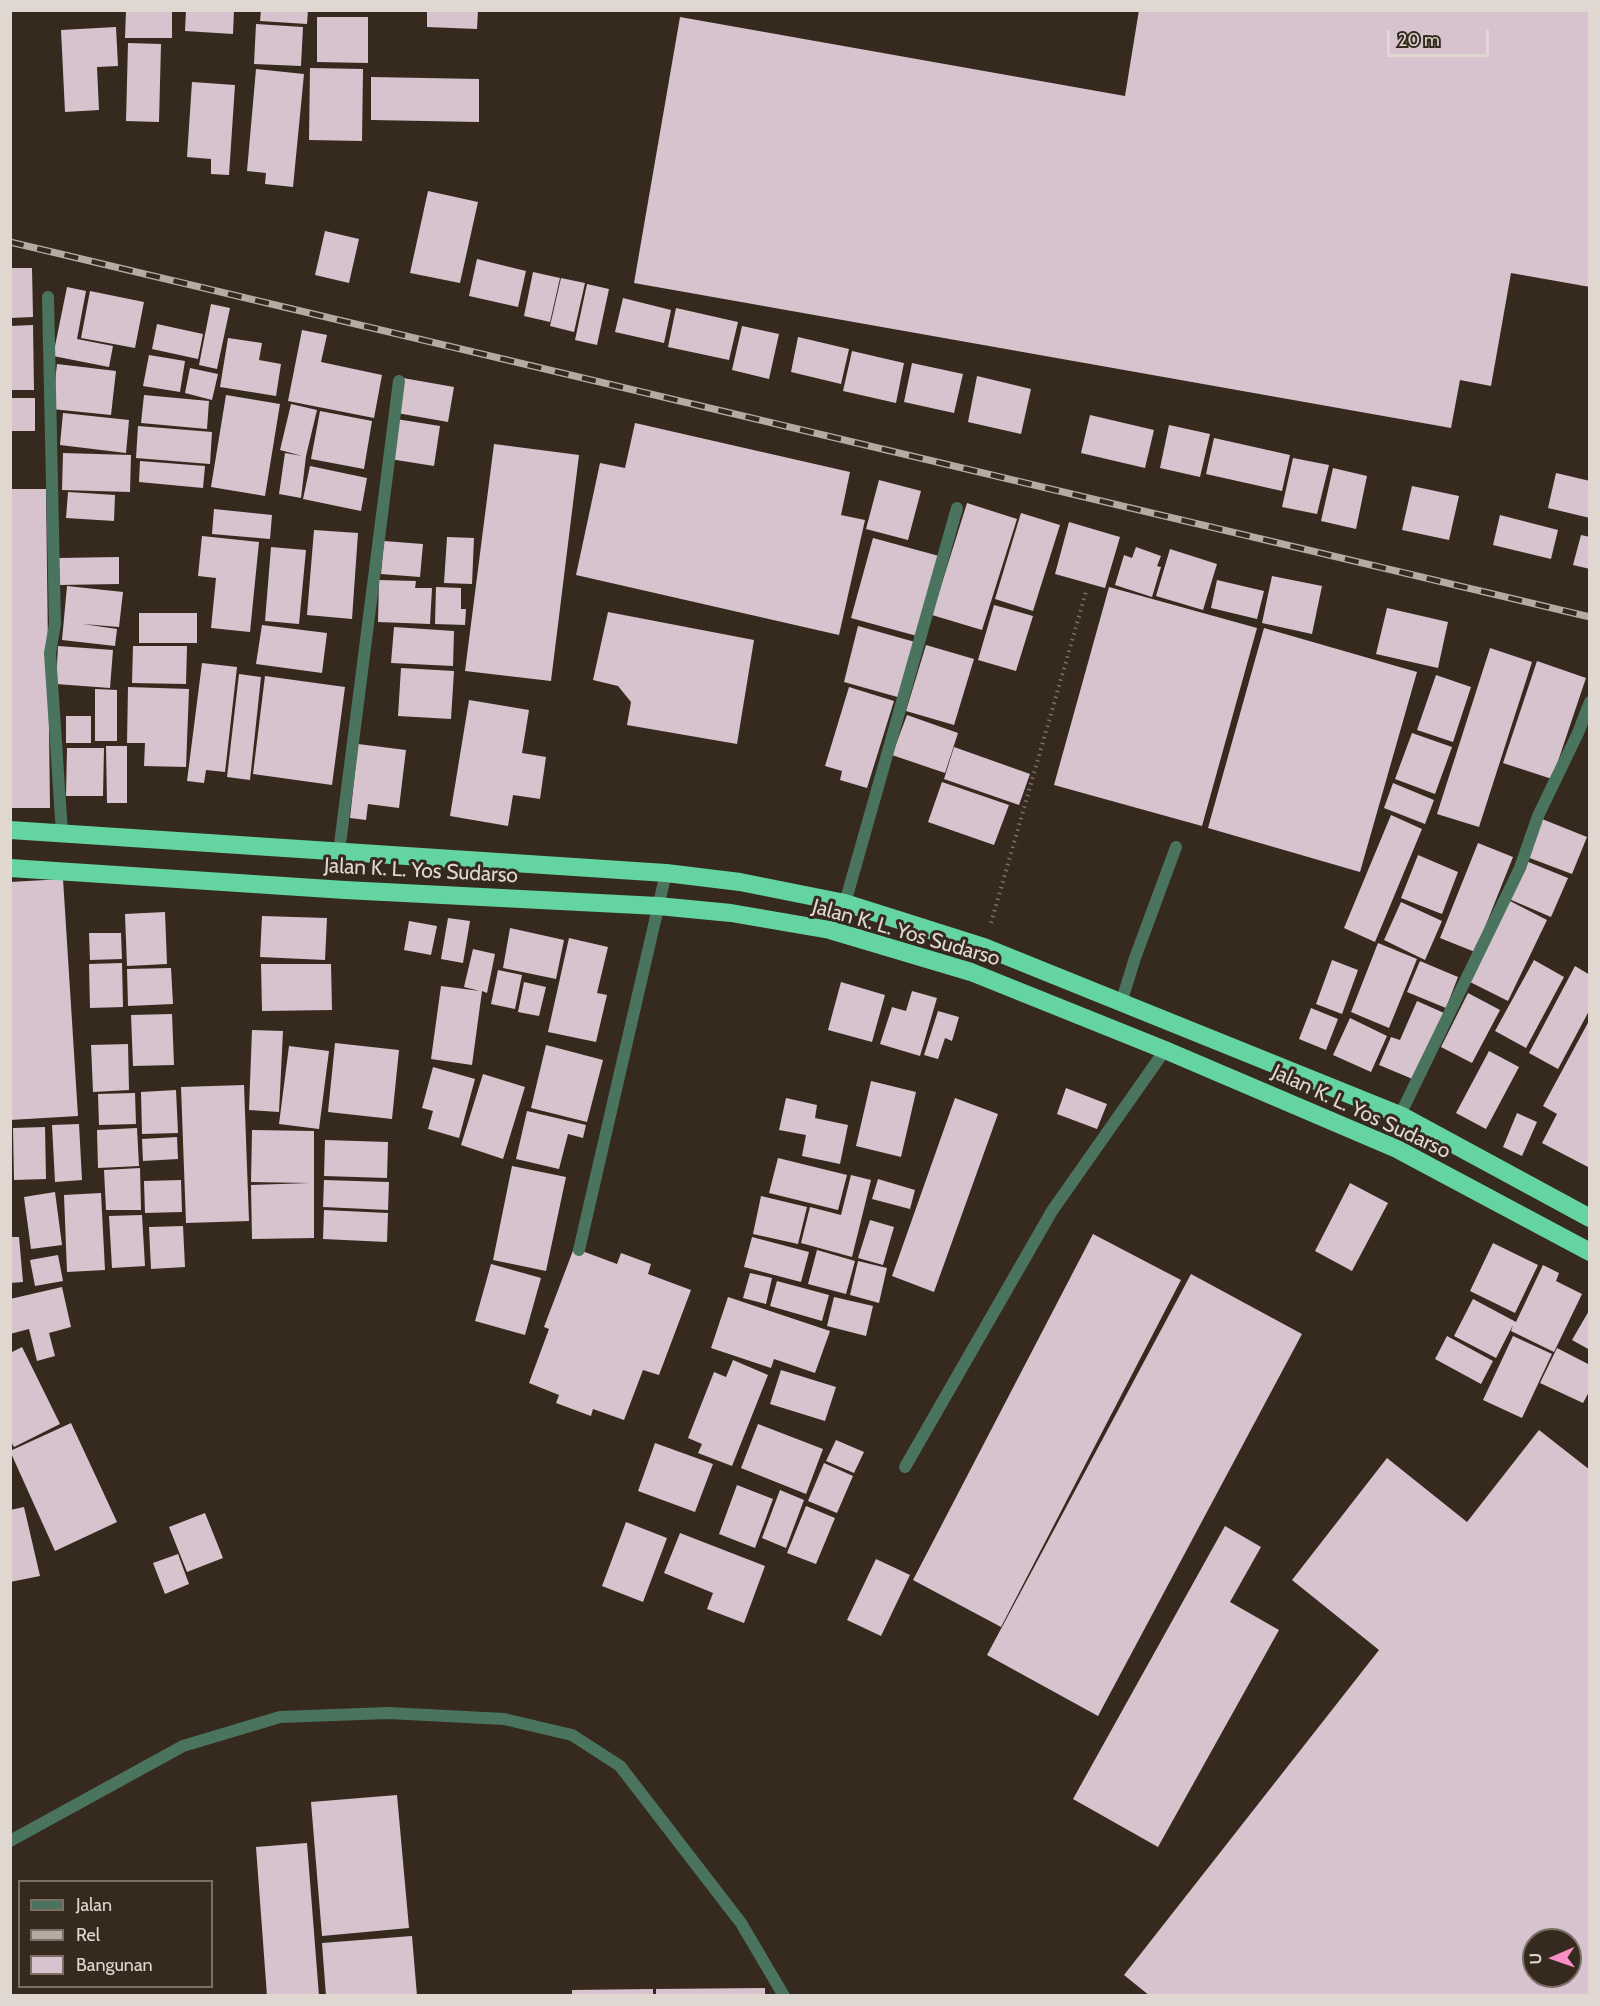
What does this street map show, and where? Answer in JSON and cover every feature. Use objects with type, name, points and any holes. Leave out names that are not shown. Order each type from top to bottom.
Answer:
[{"type":"highway","name":"Jalan K. L. Yos Sudarso","points":[[10,830],[666,873],[740,882],[845,903],[984,947],[1400,1115],[1590,1218]]},
{"type":"highway","name":"Jalan K. L. Yos Sudarso","points":[[10,868],[345,890],[658,906],[731,913],[830,930],[971,972],[1165,1050],[1397,1149],[1590,1252]]},
{"type":"street","points":[[48,297],[55,624],[50,653],[62,833]]},
{"type":"street","points":[[339,852],[399,381]]},
{"type":"street","points":[[845,903],[957,508]]},
{"type":"street","points":[[1400,1115],[1521,868],[1538,816],[1578,733],[1590,702]]},
{"type":"street","points":[[1121,1003],[1176,847]]},
{"type":"street","points":[[579,1250],[666,873]]},
{"type":"street","points":[[905,1467],[1052,1211],[1165,1050]]},
{"type":"street","points":[[10,1841],[183,1746],[280,1717],[388,1713],[504,1719],[572,1735],[620,1766],[741,1923],[784,1995]]},
{"type":"path","points":[[984,947],[1086,592]]},
{"type":"building","points":[[126,10],[172,10],[172,38],[125,38]]},
{"type":"building","points":[[186,10],[234,10],[233,34],[185,31]]},
{"type":"building","points":[[261,10],[308,10],[307,24],[260,21]]},
{"type":"building","points":[[427,10],[478,10],[477,29],[427,27]]},
{"type":"building","points":[[1139,10],[1590,10],[1590,287],[1511,273],[1491,386],[1460,380],[1451,428],[634,283],[680,17],[1125,96]]},
{"type":"building","points":[[317,17],[368,17],[368,63],[317,62]]},
{"type":"building","points":[[256,24],[303,27],[301,66],[254,64]]},
{"type":"building","points":[[116,27],[118,66],[97,67],[99,110],[65,112],[61,30]]},
{"type":"building","points":[[128,43],[161,44],[159,122],[126,121]]},
{"type":"building","points":[[310,68],[363,69],[362,141],[309,140]]},
{"type":"building","points":[[256,69],[304,74],[293,187],[265,184],[266,173],[247,171]]},
{"type":"building","points":[[371,77],[479,79],[479,122],[371,120]]},
{"type":"building","points":[[192,82],[235,85],[229,175],[211,174],[211,159],[187,157]]},
{"type":"building","points":[[428,191],[478,202],[460,283],[410,273]]},
{"type":"building","points":[[325,231],[359,239],[349,283],[315,275]]},
{"type":"building","points":[[477,259],[526,271],[518,307],[469,296]]},
{"type":"building","points":[[10,268],[32,268],[33,317],[10,318]]},
{"type":"building","points":[[533,272],[560,278],[550,322],[524,316]]},
{"type":"building","points":[[561,278],[585,283],[574,332],[550,326]]},
{"type":"building","points":[[587,284],[609,289],[597,345],[575,340]]},
{"type":"building","points":[[67,287],[86,291],[77,339],[113,346],[109,367],[53,356]]},
{"type":"building","points":[[90,291],[144,302],[135,348],[81,338]]},
{"type":"building","points":[[623,298],[671,310],[664,343],[615,332]]},
{"type":"building","points":[[211,304],[230,308],[217,369],[199,365]]},
{"type":"building","points":[[676,308],[738,322],[729,360],[668,347]]},
{"type":"building","points":[[157,324],[203,334],[198,359],[152,349]]},
{"type":"building","points":[[33,325],[34,390],[10,390],[10,326]]},
{"type":"building","points":[[742,326],[779,334],[769,379],[732,370]]},
{"type":"building","points":[[302,330],[327,335],[321,362],[382,375],[374,418],[288,401]]},
{"type":"building","points":[[798,337],[849,349],[841,384],[791,372]]},
{"type":"building","points":[[228,338],[262,343],[259,360],[281,364],[276,396],[220,387]]},
{"type":"building","points":[[852,351],[904,363],[896,403],[843,391]]},
{"type":"building","points":[[149,355],[185,361],[180,392],[143,386]]},
{"type":"building","points":[[912,363],[963,374],[954,413],[904,402]]},
{"type":"building","points":[[57,364],[116,371],[111,415],[52,409]]},
{"type":"building","points":[[190,368],[218,374],[212,400],[185,393]]},
{"type":"building","points":[[977,376],[1031,389],[1021,434],[968,422]]},
{"type":"building","points":[[403,378],[454,387],[448,422],[397,413]]},
{"type":"building","points":[[144,395],[209,401],[207,429],[141,423]]},
{"type":"building","points":[[226,395],[280,404],[265,496],[211,487]]},
{"type":"building","points":[[10,398],[35,398],[35,431],[10,431]]},
{"type":"building","points":[[291,404],[317,410],[306,456],[301,498],[279,494],[285,453],[302,456],[280,450]]},
{"type":"building","points":[[320,411],[372,421],[364,469],[311,459]]},
{"type":"building","points":[[63,413],[129,420],[126,453],[60,445]]},
{"type":"building","points":[[1090,415],[1154,430],[1145,468],[1081,453]]},
{"type":"building","points":[[396,419],[440,426],[434,466],[390,459]]},
{"type":"building","points":[[635,423],[850,472],[841,515],[865,520],[839,635],[576,575],[600,463],[625,468]]},
{"type":"building","points":[[1169,425],[1210,434],[1200,477],[1160,468]]},
{"type":"building","points":[[138,426],[212,432],[210,464],[136,458]]},
{"type":"building","points":[[1214,438],[1290,455],[1282,491],[1206,474]]},
{"type":"building","points":[[494,444],[579,455],[551,681],[465,671]]},
{"type":"building","points":[[63,453],[131,455],[130,492],[62,490]]},
{"type":"building","points":[[1293,458],[1329,465],[1317,514],[1282,507]]},
{"type":"building","points":[[140,461],[205,466],[203,488],[139,482]]},
{"type":"building","points":[[310,466],[367,478],[361,511],[303,499]]},
{"type":"building","points":[[1333,468],[1367,476],[1356,529],[1321,521]]},
{"type":"building","points":[[1556,473],[1590,481],[1590,518],[1548,508]]},
{"type":"building","points":[[879,480],[921,491],[908,540],[866,529]]},
{"type":"building","points":[[1412,486],[1459,496],[1449,540],[1402,530]]},
{"type":"building","points":[[10,489],[46,489],[50,808],[10,808]]},
{"type":"building","points":[[68,492],[115,495],[114,521],[66,518]]},
{"type":"building","points":[[967,503],[1017,519],[982,630],[932,615]]},
{"type":"building","points":[[214,509],[272,515],[270,539],[212,534]]},
{"type":"building","points":[[1021,513],[1060,525],[1033,611],[995,599]]},
{"type":"building","points":[[1500,515],[1558,530],[1551,559],[1493,545]]},
{"type":"building","points":[[1069,522],[1120,537],[1105,588],[1055,574]]},
{"type":"building","points":[[314,530],[358,533],[352,619],[307,615]]},
{"type":"building","points":[[1581,535],[1590,537],[1590,569],[1573,565]]},
{"type":"building","points":[[202,536],[259,542],[250,632],[211,628],[216,578],[198,576]]},
{"type":"building","points":[[447,537],[474,538],[472,584],[444,583]]},
{"type":"building","points":[[873,538],[939,556],[917,636],[851,618]]},
{"type":"building","points":[[384,541],[423,544],[420,577],[381,574]]},
{"type":"building","points":[[271,547],[306,550],[299,624],[265,621]]},
{"type":"building","points":[[1136,547],[1161,556],[1157,566],[1161,567],[1152,597],[1115,585],[1124,555],[1132,558]]},
{"type":"building","points":[[1170,549],[1217,564],[1203,610],[1156,596]]},
{"type":"building","points":[[119,557],[119,584],[59,585],[58,558]]},
{"type":"building","points":[[1272,576],[1322,586],[1312,634],[1262,623]]},
{"type":"building","points":[[379,580],[416,581],[415,588],[432,588],[430,624],[378,622]]},
{"type":"building","points":[[1217,580],[1264,591],[1257,619],[1211,608]]},
{"type":"building","points":[[67,586],[123,592],[119,627],[83,624],[117,629],[115,646],[62,640]]},
{"type":"building","points":[[436,587],[461,588],[461,609],[466,609],[465,625],[435,624]]},
{"type":"building","points":[[1109,587],[1257,628],[1202,826],[1054,785]]},
{"type":"building","points":[[994,605],[1033,616],[1016,671],[978,660]]},
{"type":"building","points":[[1387,608],[1448,622],[1438,668],[1376,654]]},
{"type":"building","points":[[608,612],[754,640],[737,744],[627,725],[631,702],[618,686],[593,680]]},
{"type":"building","points":[[139,613],[197,613],[197,643],[139,643]]},
{"type":"building","points":[[262,625],[327,633],[322,673],[256,664]]},
{"type":"building","points":[[858,626],[915,642],[901,698],[844,682]]},
{"type":"building","points":[[394,627],[454,631],[453,666],[391,663]]},
{"type":"building","points":[[1264,628],[1417,672],[1360,872],[1208,828]]},
{"type":"building","points":[[926,645],[974,659],[954,725],[906,711]]},
{"type":"building","points":[[58,646],[113,650],[110,688],[56,684]]},
{"type":"building","points":[[133,646],[187,646],[186,684],[132,683]]},
{"type":"building","points":[[1490,648],[1532,662],[1479,827],[1437,814]]},
{"type":"building","points":[[1537,661],[1586,678],[1552,779],[1503,763]]},
{"type":"building","points":[[202,663],[237,667],[225,772],[206,770],[204,783],[187,781]]},
{"type":"building","points":[[401,668],[454,671],[451,719],[398,716]]},
{"type":"building","points":[[239,674],[261,677],[250,780],[227,777]]},
{"type":"building","points":[[1436,675],[1471,687],[1453,742],[1417,730]]},
{"type":"building","points":[[265,676],[345,687],[332,785],[253,774]]},
{"type":"building","points":[[128,687],[189,689],[186,767],[144,766],[145,743],[127,743]]},
{"type":"building","points":[[849,687],[894,701],[867,788],[840,780],[842,771],[825,766]]},
{"type":"building","points":[[95,689],[117,690],[117,741],[95,741]]},
{"type":"building","points":[[469,700],[529,710],[522,753],[546,757],[540,799],[513,795],[508,826],[450,816]]},
{"type":"building","points":[[907,715],[958,733],[945,773],[892,755]]},
{"type":"building","points":[[66,716],[91,716],[91,743],[66,743]]},
{"type":"building","points":[[1412,733],[1452,747],[1435,794],[1395,779]]},
{"type":"building","points":[[358,744],[406,750],[399,808],[368,804],[366,820],[350,818]]},
{"type":"building","points":[[106,746],[127,746],[127,803],[107,803]]},
{"type":"building","points":[[954,747],[1030,774],[1019,805],[944,779]]},
{"type":"building","points":[[67,748],[104,748],[103,796],[66,796]]},
{"type":"building","points":[[942,782],[1009,805],[994,845],[928,822]]},
{"type":"building","points":[[1393,783],[1434,800],[1425,824],[1384,808]]},
{"type":"building","points":[[1391,815],[1422,829],[1375,942],[1344,928]]},
{"type":"building","points":[[1542,819],[1587,837],[1572,874],[1527,857]]},
{"type":"building","points":[[1478,843],[1513,857],[1475,952],[1440,938]]},
{"type":"building","points":[[1418,855],[1458,872],[1442,914],[1401,898]]},
{"type":"building","points":[[1526,861],[1568,878],[1551,917],[1509,899]]},
{"type":"building","points":[[63,879],[78,1116],[10,1120],[10,882]]},
{"type":"building","points":[[1510,901],[1547,920],[1508,1001],[1470,982]]},
{"type":"building","points":[[1401,902],[1442,921],[1425,960],[1384,940]]},
{"type":"building","points":[[165,912],[167,964],[127,966],[125,914]]},
{"type":"building","points":[[262,916],[327,918],[325,960],[260,957]]},
{"type":"building","points":[[448,918],[470,921],[463,963],[441,959]]},
{"type":"building","points":[[409,921],[437,926],[431,955],[404,950]]},
{"type":"building","points":[[510,928],[564,940],[556,979],[503,968]]},
{"type":"building","points":[[89,933],[121,933],[122,959],[90,960]]},
{"type":"building","points":[[569,938],[608,947],[597,993],[607,995],[596,1042],[548,1032]]},
{"type":"building","points":[[1378,943],[1417,959],[1389,1028],[1351,1012]]},
{"type":"building","points":[[473,949],[495,954],[487,993],[482,991],[472,1065],[431,1059],[441,986],[480,991],[464,987]]},
{"type":"building","points":[[1332,960],[1358,970],[1342,1014],[1316,1004]]},
{"type":"building","points":[[1534,960],[1564,977],[1526,1048],[1495,1031]]},
{"type":"building","points":[[1420,961],[1458,977],[1446,1008],[1407,992]]},
{"type":"building","points":[[122,963],[123,1007],[90,1008],[89,964]]},
{"type":"building","points":[[261,964],[331,964],[332,1010],[262,1011]]},
{"type":"building","points":[[1575,966],[1590,975],[1590,1009],[1558,1069],[1529,1053]]},
{"type":"building","points":[[171,968],[173,1004],[128,1006],[127,969]]},
{"type":"building","points":[[498,970],[522,975],[515,1009],[491,1004]]},
{"type":"building","points":[[524,982],[546,987],[539,1016],[518,1012]]},
{"type":"building","points":[[841,982],[885,995],[872,1042],[828,1030]]},
{"type":"building","points":[[912,991],[937,998],[920,1056],[880,1044],[892,1007],[906,1011]]},
{"type":"building","points":[[1468,993],[1500,1010],[1472,1063],[1441,1047]]},
{"type":"building","points":[[1417,1001],[1444,1013],[1415,1080],[1379,1065],[1391,1037],[1400,1040]]},
{"type":"building","points":[[1311,1008],[1338,1019],[1326,1050],[1299,1039]]},
{"type":"building","points":[[938,1011],[959,1017],[952,1041],[945,1038],[938,1059],[924,1055]]},
{"type":"building","points":[[172,1014],[174,1065],[133,1066],[131,1015]]},
{"type":"building","points":[[1350,1018],[1387,1036],[1371,1072],[1333,1055]]},
{"type":"building","points":[[1590,1019],[1590,1165],[1588,1167],[1542,1143],[1557,1114],[1543,1106]]},
{"type":"building","points":[[252,1030],[283,1031],[279,1112],[249,1110]]},
{"type":"building","points":[[335,1043],[399,1050],[392,1119],[328,1112]]},
{"type":"building","points":[[128,1044],[129,1090],[93,1092],[91,1045]]},
{"type":"building","points":[[546,1045],[603,1060],[587,1122],[531,1108]]},
{"type":"building","points":[[289,1046],[329,1051],[319,1129],[279,1124]]},
{"type":"building","points":[[1489,1051],[1519,1067],[1486,1129],[1456,1113]]},
{"type":"building","points":[[433,1067],[475,1079],[459,1138],[428,1129],[433,1111],[422,1108]]},
{"type":"building","points":[[483,1074],[525,1087],[503,1159],[461,1145]]},
{"type":"building","points":[[871,1081],[916,1092],[901,1157],[856,1146]]},
{"type":"building","points":[[244,1085],[249,1221],[186,1223],[181,1087]]},
{"type":"building","points":[[1066,1088],[1107,1104],[1097,1129],[1057,1114]]},
{"type":"building","points":[[176,1090],[178,1133],[142,1134],[141,1092]]},
{"type":"building","points":[[135,1093],[136,1124],[99,1125],[98,1094]]},
{"type":"building","points":[[786,1098],[817,1105],[815,1118],[848,1125],[840,1164],[802,1156],[806,1135],[779,1130]]},
{"type":"building","points":[[955,1098],[998,1114],[934,1292],[892,1276]]},
{"type":"building","points":[[527,1111],[586,1125],[583,1138],[568,1134],[559,1169],[516,1159]]},
{"type":"building","points":[[1517,1113],[1537,1122],[1522,1156],[1503,1147]]},
{"type":"building","points":[[79,1124],[82,1180],[55,1182],[52,1125]]},
{"type":"building","points":[[45,1127],[46,1179],[14,1180],[13,1128]]},
{"type":"building","points":[[137,1128],[139,1166],[98,1168],[97,1130]]},
{"type":"building","points":[[252,1130],[314,1131],[314,1238],[252,1239],[251,1185],[310,1183],[251,1182]]},
{"type":"building","points":[[177,1137],[178,1159],[143,1161],[142,1139]]},
{"type":"building","points":[[325,1140],[388,1142],[387,1178],[324,1176]]},
{"type":"building","points":[[778,1158],[847,1175],[838,1210],[769,1193]]},
{"type":"building","points":[[512,1166],[566,1177],[546,1271],[493,1260]]},
{"type":"building","points":[[140,1168],[141,1210],[106,1210],[104,1170]]},
{"type":"building","points":[[851,1175],[871,1180],[852,1257],[801,1243],[810,1207],[841,1215]]},
{"type":"building","points":[[878,1179],[915,1190],[910,1209],[872,1199]]},
{"type":"building","points":[[181,1180],[182,1212],[145,1213],[144,1181]]},
{"type":"building","points":[[324,1180],[389,1182],[388,1210],[323,1207]]},
{"type":"building","points":[[1350,1183],[1388,1203],[1352,1271],[1315,1251]]},
{"type":"building","points":[[55,1192],[62,1245],[31,1249],[24,1197]]},
{"type":"building","points":[[101,1193],[105,1270],[67,1272],[64,1195]]},
{"type":"building","points":[[761,1196],[807,1207],[798,1244],[753,1234]]},
{"type":"building","points":[[324,1210],[388,1213],[387,1242],[323,1239]]},
{"type":"building","points":[[142,1215],[145,1266],[112,1268],[109,1216]]},
{"type":"building","points":[[870,1220],[894,1227],[883,1265],[858,1258]]},
{"type":"building","points":[[183,1226],[185,1267],[151,1269],[149,1227]]},
{"type":"building","points":[[1093,1234],[1181,1280],[1001,1627],[913,1580]]},
{"type":"building","points":[[10,1237],[19,1237],[23,1282],[10,1283]]},
{"type":"building","points":[[752,1237],[809,1252],[801,1282],[744,1267]]},
{"type":"building","points":[[1493,1243],[1538,1265],[1515,1313],[1470,1291]]},
{"type":"building","points":[[574,1248],[617,1264],[621,1253],[651,1264],[648,1274],[691,1290],[659,1375],[643,1370],[624,1420],[593,1409],[591,1416],[556,1403],[559,1395],[529,1383],[549,1329],[544,1327]]},
{"type":"building","points":[[817,1250],[855,1261],[846,1294],[808,1284]]},
{"type":"building","points":[[58,1255],[63,1281],[35,1286],[30,1260]]},
{"type":"building","points":[[858,1261],[887,1268],[879,1303],[850,1295]]},
{"type":"building","points":[[491,1264],[541,1278],[525,1335],[475,1321]]},
{"type":"building","points":[[1543,1265],[1559,1273],[1556,1281],[1582,1294],[1554,1352],[1511,1331],[1513,1325],[1496,1358],[1454,1336],[1473,1299],[1516,1322]]},
{"type":"building","points":[[750,1273],[772,1278],[766,1304],[743,1298]]},
{"type":"building","points":[[1191,1274],[1302,1334],[1098,1716],[987,1655]]},
{"type":"building","points":[[777,1281],[829,1295],[822,1321],[770,1306]]},
{"type":"building","points":[[62,1287],[71,1327],[49,1333],[55,1356],[37,1361],[29,1329],[10,1334],[10,1299]]},
{"type":"building","points":[[728,1297],[830,1331],[815,1373],[774,1359],[771,1368],[711,1348]]},
{"type":"building","points":[[834,1297],[873,1306],[866,1336],[827,1326]]},
{"type":"building","points":[[1590,1309],[1590,1350],[1572,1340]]},
{"type":"building","points":[[1447,1336],[1493,1361],[1481,1384],[1435,1359]]},
{"type":"building","points":[[1513,1336],[1552,1354],[1522,1418],[1483,1400]]},
{"type":"building","points":[[22,1347],[60,1424],[14,1447],[10,1440],[10,1353]]},
{"type":"building","points":[[1557,1348],[1590,1365],[1590,1390],[1583,1403],[1540,1383]]},
{"type":"building","points":[[733,1360],[768,1375],[732,1466],[698,1453],[702,1444],[688,1438],[714,1372],[726,1377]]},
{"type":"building","points":[[781,1370],[836,1387],[825,1421],[770,1404]]},
{"type":"building","points":[[71,1423],[117,1522],[55,1551],[10,1451]]},
{"type":"building","points":[[758,1424],[823,1449],[806,1494],[741,1468]]},
{"type":"building","points":[[1539,1430],[1590,1470],[1590,1996],[1150,1996],[1124,1975],[1379,1650],[1292,1580],[1387,1458],[1467,1522]]},
{"type":"building","points":[[836,1440],[864,1452],[854,1473],[826,1461]]},
{"type":"building","points":[[655,1443],[713,1464],[695,1512],[638,1491]]},
{"type":"building","points":[[824,1463],[853,1476],[837,1513],[808,1501]]},
{"type":"building","points":[[737,1485],[773,1499],[755,1548],[719,1534]]},
{"type":"building","points":[[780,1490],[804,1500],[786,1548],[762,1538]]},
{"type":"building","points":[[806,1506],[835,1518],[816,1564],[787,1553]]},
{"type":"building","points":[[24,1507],[40,1576],[10,1582],[10,1510]]},
{"type":"building","points":[[205,1513],[223,1558],[187,1572],[169,1527]]},
{"type":"building","points":[[626,1522],[667,1538],[643,1602],[602,1586]]},
{"type":"building","points":[[1225,1526],[1261,1547],[1230,1602],[1279,1630],[1158,1847],[1073,1799]]},
{"type":"building","points":[[680,1533],[765,1566],[744,1623],[707,1609],[713,1593],[664,1573]]},
{"type":"building","points":[[178,1554],[189,1584],[165,1594],[153,1563]]},
{"type":"building","points":[[876,1559],[910,1575],[881,1636],[847,1620]]},
{"type":"building","points":[[397,1795],[409,1928],[322,1936],[311,1802]]},
{"type":"building","points":[[307,1843],[319,1996],[267,1996],[256,1847]]},
{"type":"building","points":[[412,1936],[417,1996],[326,1996],[322,1943]]},
{"type":"building","points":[[765,1988],[765,1996],[656,1996],[656,1989]]},
{"type":"building","points":[[653,1989],[653,1996],[572,1996],[572,1990]]},
{"type":"railway","points":[[10,242],[1590,617]]}]
